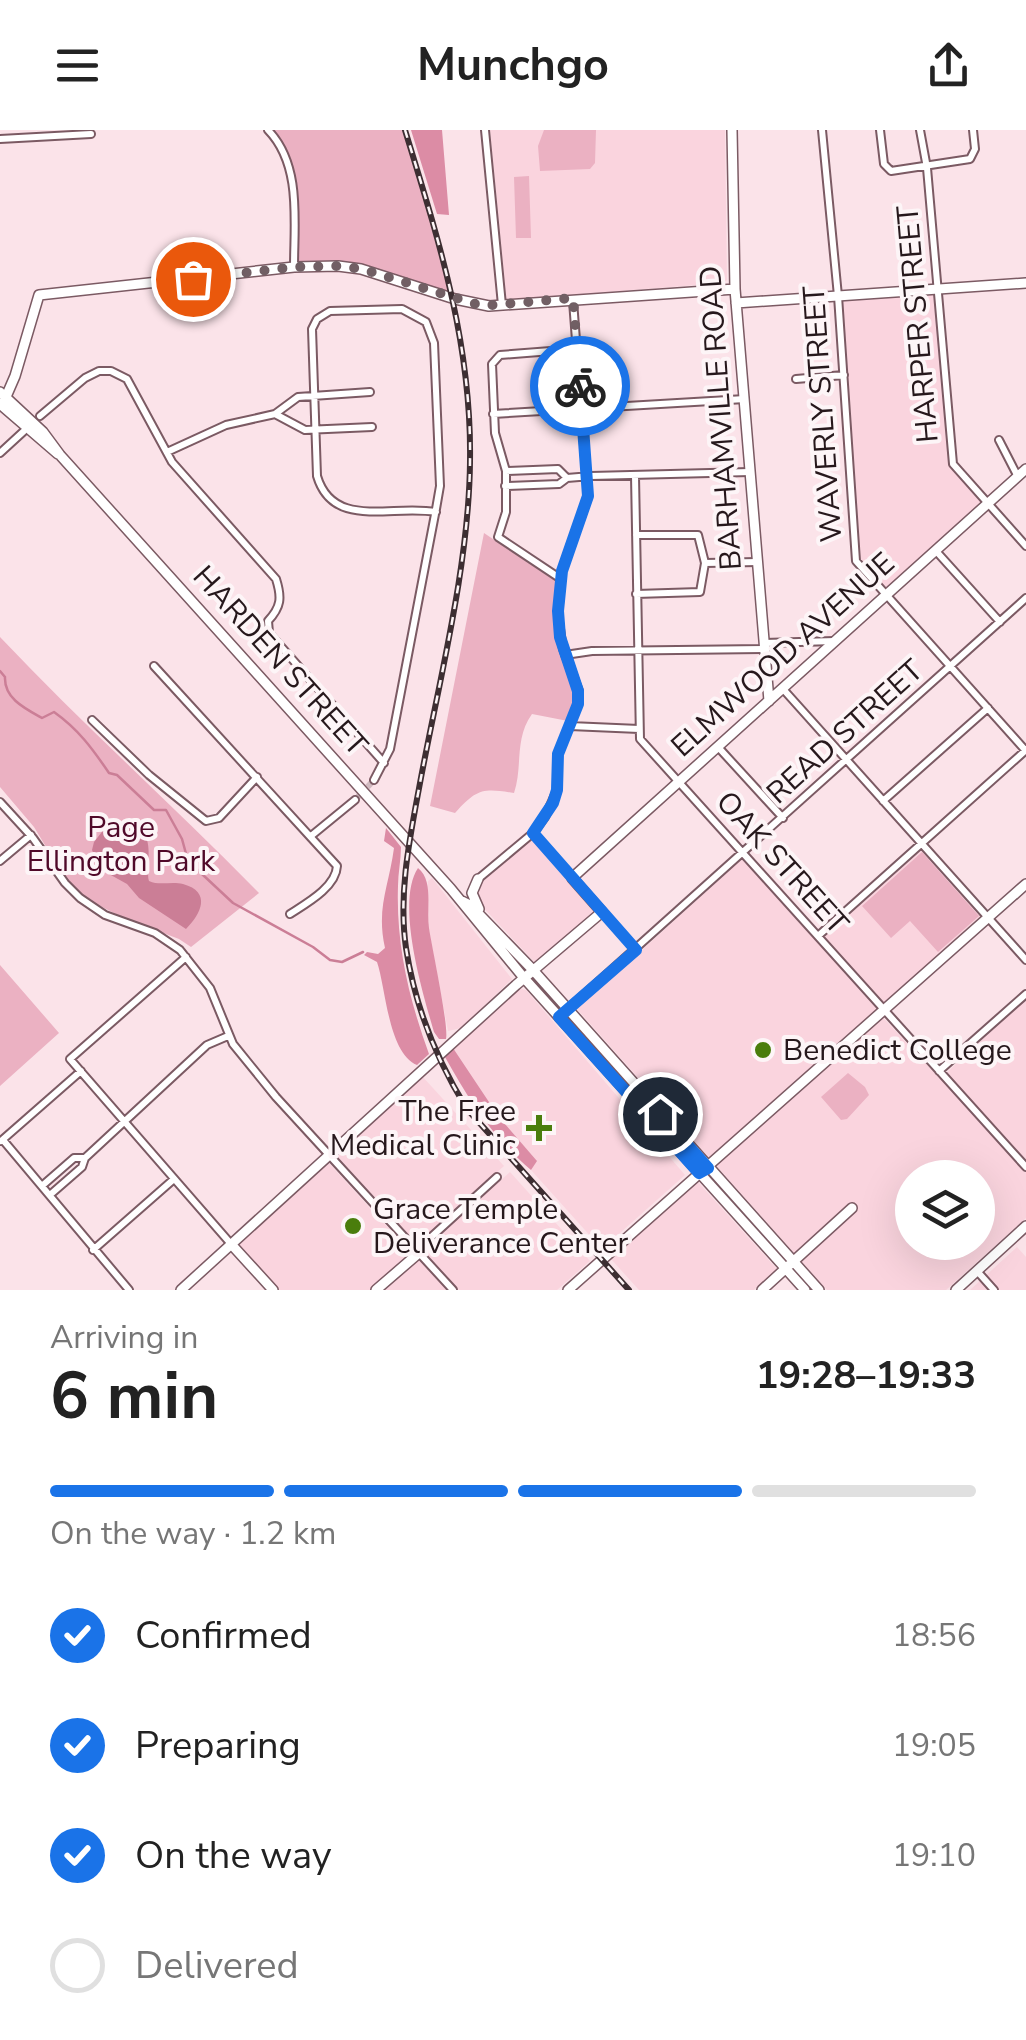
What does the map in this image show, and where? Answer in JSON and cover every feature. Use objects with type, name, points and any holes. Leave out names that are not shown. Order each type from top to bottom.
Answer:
[{"type":"street","points":[[268,130],[286,156],[291,178],[294,267]]},
{"type":"street","points":[[486,130],[502,306]]},
{"type":"street","name":"BARHAMVILLE ROAD","points":[[732,130],[735,289],[769,701]]},
{"type":"street","name":"WAVERLY STREET","points":[[822,130],[856,561],[1026,750]]},
{"type":"street","points":[[880,130],[884,164],[890,171],[970,160],[975,149],[973,130]]},
{"type":"street","name":"HARPER STREET","points":[[920,130],[927,168],[953,464],[1026,546]]},
{"type":"street","points":[[0,139],[91,134]]},
{"type":"street","points":[[2,400],[39,295],[294,267],[362,269],[482,306],[735,289]]},
{"type":"street","points":[[736,303],[1026,283]]},
{"type":"street","points":[[447,884],[461,887],[478,879],[533,833],[553,803],[558,754],[576,714],[578,691],[565,655],[558,615],[561,579],[588,496],[589,476],[573,298]]},
{"type":"street","points":[[374,780],[390,749],[436,512],[440,486],[434,343],[426,322],[402,309],[330,311],[312,329],[317,476],[327,498],[337,506],[366,511],[402,508],[436,512]]},
{"type":"street","points":[[561,579],[498,538],[506,512],[506,471],[493,414],[494,358],[578,349]]},
{"type":"street","points":[[40,416],[99,371],[112,371],[134,388],[167,452],[276,579],[281,598],[279,609],[268,621],[270,633],[384,763]]},
{"type":"street","points":[[796,379],[844,375]]},
{"type":"street","points":[[167,452],[226,424],[275,414],[298,397],[370,392]]},
{"type":"street","points":[[493,414],[745,399]]},
{"type":"street","name":"HARDEN STREET","points":[[2,400],[43,432],[462,901],[489,924],[569,1010],[704,1170]]},
{"type":"street","points":[[275,414],[298,428],[372,427]]},
{"type":"street","points":[[0,452],[23,432]]},
{"type":"street","points":[[999,440],[1022,473]]},
{"type":"street","points":[[506,471],[558,469],[567,478]]},
{"type":"street","points":[[506,486],[560,484],[567,478],[589,476],[751,472]]},
{"type":"street","name":"ELMWOOD AVENUE","points":[[572,878],[1022,473]]},
{"type":"street","points":[[570,726],[639,729],[635,476]]},
{"type":"street","points":[[636,536],[698,535],[705,564],[700,592],[636,594]]},
{"type":"street","points":[[936,551],[1000,622]]},
{"type":"street","points":[[705,564],[758,562]]},
{"type":"street","name":"READ STREET","points":[[559,1017],[1026,598]]},
{"type":"street","points":[[565,655],[836,641]]},
{"type":"street","points":[[154,666],[337,866],[331,883],[290,914]]},
{"type":"street","points":[[783,688],[1026,960]]},
{"type":"street","points":[[883,801],[988,708]]},
{"type":"street","points":[[92,720],[149,775],[206,821],[219,818],[257,777]]},
{"type":"street","name":"OAK STREET","points":[[639,729],[646,748],[1026,1167]]},
{"type":"street","points":[[718,747],[783,818]]},
{"type":"street","points":[[818,936],[1026,750]]},
{"type":"street","points":[[311,836],[355,800]]},
{"type":"street","points":[[0,802],[80,898],[105,915],[164,938],[186,957],[210,988],[228,1036],[329,1155],[453,1290]]},
{"type":"street","points":[[533,833],[636,950]]},
{"type":"street","points":[[0,861],[30,835]]},
{"type":"street","points":[[478,879],[472,897],[489,924]]},
{"type":"street","points":[[568,1290],[1026,884]]},
{"type":"street","name":"HARDEN STREET","points":[[462,901],[559,1017],[789,1265],[818,1290]]},
{"type":"street","points":[[181,1290],[524,978],[602,912]]},
{"type":"street","points":[[186,957],[70,1058],[273,1290]]},
{"type":"street","points":[[939,1071],[1026,994]]},
{"type":"street","points":[[51,1194],[208,1044],[228,1036]]},
{"type":"street","points":[[81,1072],[1,1141],[51,1194],[129,1290]]},
{"type":"street","points":[[43,1185],[74,1158],[85,1158]]},
{"type":"street","points":[[376,1290],[498,1176]]},
{"type":"street","points":[[93,1250],[174,1179]]},
{"type":"street","points":[[762,1290],[852,1208]]},
{"type":"street","points":[[956,1290],[1026,1226]]},
{"type":"street","name":"HARDEN STREET","points":[[789,1265],[805,1290]]},
{"type":"street","points":[[977,1271],[994,1290]]},
{"type":"shaded area","points":[[411,130],[442,130],[449,215],[437,214]]},
{"type":"shaded area","points":[[490,130],[725,130],[727,280],[506,300]]},
{"type":"shaded area","points":[[933,292],[950,467],[982,504],[886,588],[859,558],[842,300]]},
{"type":"shaded area","points":[[123,822],[135,826],[146,838],[149,881],[183,884],[198,892],[201,904],[186,929],[139,898],[127,884],[100,869],[92,850],[94,842],[105,828]]},
{"type":"shaded area","points":[[386,828],[401,847],[398,908],[402,951],[415,1013],[429,1054],[417,1065],[407,1058],[394,1034],[377,962],[364,955],[378,954],[385,948],[383,909],[394,848],[384,841]]},
{"type":"shaded area","points":[[533,838],[601,916],[541,969],[475,899],[476,887]]},
{"type":"shaded area","name":"Benedict College","points":[[922,849],[983,917],[878,1012],[940,1079],[1026,998],[1026,1218],[995,1246],[995,1160],[895,1160],[895,1260],[979,1260],[946,1290],[827,1290],[577,1009],[742,859],[818,941]]},
{"type":"shaded area","points":[[418,868],[428,887],[429,928],[446,1039],[439,1039],[434,1032],[413,949],[409,903]]},
{"type":"shaded area","points":[[432,878],[512,979],[461,1028],[448,1031],[428,925],[427,890]]},
{"type":"shaded area","points":[[522,989],[685,1175],[602,1249],[531,1170],[536,1160],[499,1117],[453,1048],[516,990]]},
{"type":"shaded area","points":[[453,1048],[499,1117],[537,1161],[531,1170],[493,1132],[473,1103],[445,1057]]},
{"type":"shaded area","points":[[422,1076],[504,1166],[417,1244],[336,1155]]},
{"type":"shaded area","points":[[328,1162],[411,1253],[370,1290],[279,1290],[237,1244]]},
{"type":"shaded area","points":[[510,1172],[590,1261],[557,1290],[459,1290],[423,1250]]},
{"type":"shaded area","points":[[698,1182],[777,1269],[754,1290],[639,1290],[611,1259]]},
{"type":"shaded area","points":[[1017,1247],[1026,1257],[1026,1290],[970,1290]]},
{"type":"shaded area","points":[[417,1257],[447,1290],[381,1290]]},
{"type":"green space","points":[[270,130],[404,130],[455,299],[359,269],[294,267],[294,206],[286,156]]},
{"type":"green space","points":[[544,130],[596,130],[595,163],[590,169],[540,171],[538,146]]},
{"type":"green space","points":[[529,176],[531,238],[516,238],[514,177]]},
{"type":"green space","points":[[484,533],[557,582],[557,638],[574,700],[568,721],[532,714],[523,733],[514,793],[481,792],[455,813],[430,806]]},
{"type":"green space","name":"Page Ellington Park","points":[[0,637],[259,893],[191,947],[74,893],[34,827],[0,787]]},
{"type":"green space","points":[[922,852],[979,916],[938,952],[910,921],[891,938],[862,906]]},
{"type":"green space","points":[[0,965],[59,1033],[0,1086]]},
{"type":"green space","points":[[848,1073],[869,1095],[847,1119],[841,1120],[821,1097]]},
{"type":"waterway","points":[[0,671],[16,702],[42,718],[54,712],[84,740],[109,773],[117,775],[154,810],[166,810],[182,839],[188,861],[233,903],[330,960],[342,962],[363,952]]},
{"type":"tunnel","points":[[355,800],[374,780]]},
{"type":"railway","points":[[405,130],[451,293],[465,376],[470,462],[459,582],[406,865],[403,907],[410,970],[428,1032],[467,1109],[629,1290]]},
{"type":"way so far","points":[[193,279],[338,266],[362,269],[482,306],[573,298],[580,386]]},
{"type":"place","name":"Benedict College","points":[[763,1050]]},
{"type":"place","name":"The Free Medical Clinic","points":[[539,1128]]},
{"type":"place","name":"Grace Temple Deliverance Center","points":[[353,1226]]},
{"type":"route","points":[[580,386],[588,496],[562,571],[558,611],[560,637],[578,691],[578,704],[558,754],[553,803],[533,833],[636,950],[559,1017],[699,1173],[708,1168],[660,1114]]}]
